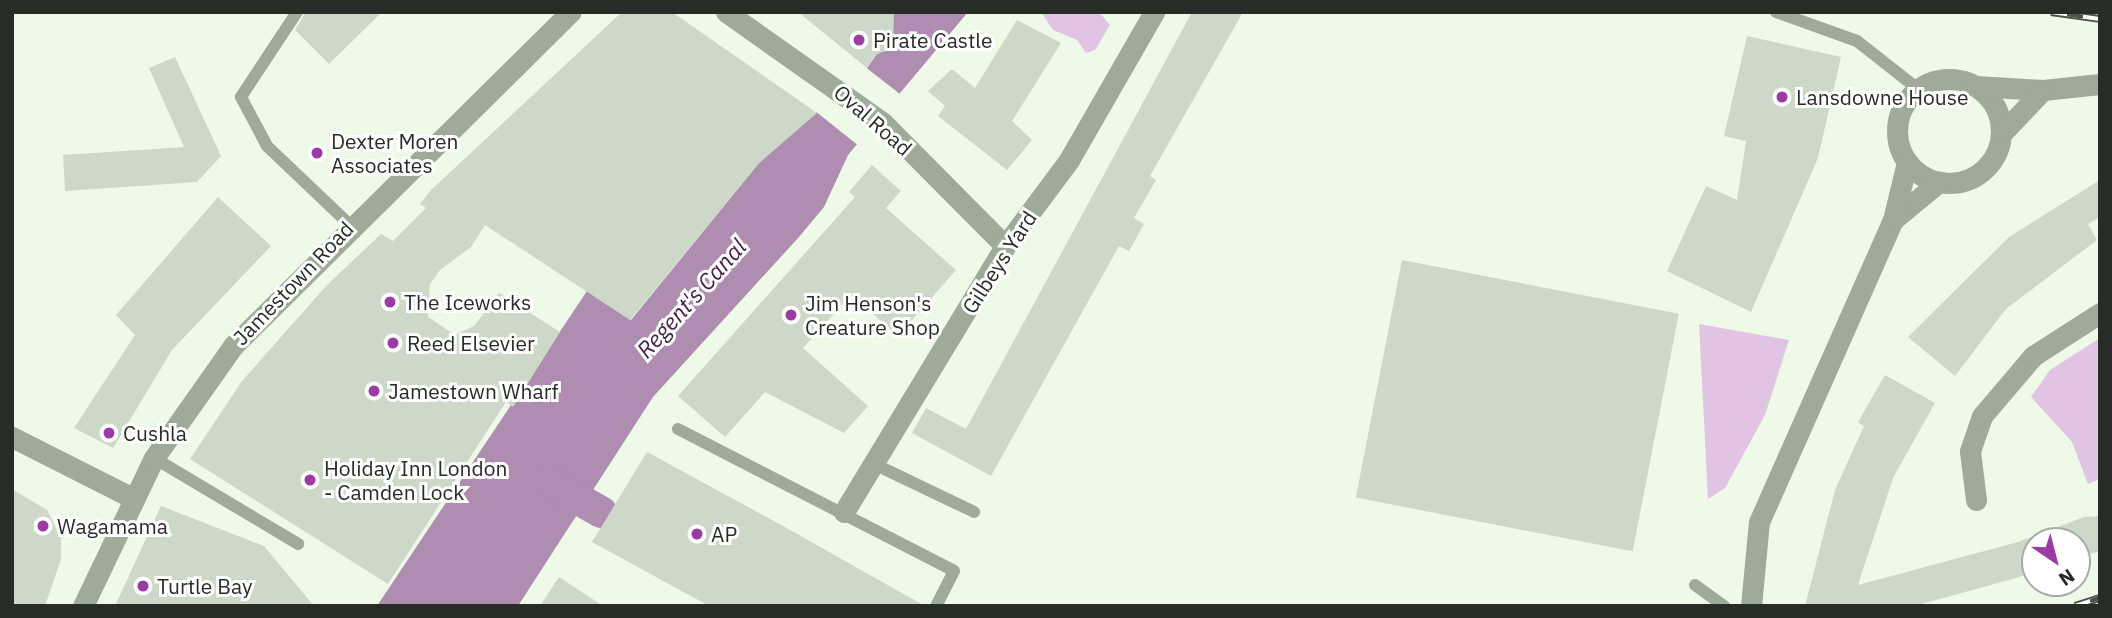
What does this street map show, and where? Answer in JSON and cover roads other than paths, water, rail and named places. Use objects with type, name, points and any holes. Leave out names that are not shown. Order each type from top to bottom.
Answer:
[{"type":"street","name":"Jamestown Road","points":[[83,606],[154,458],[233,346],[349,224],[571,12]]},
{"type":"street","name":"Oval Road","points":[[726,12],[826,80],[881,122],[1005,246]]},
{"type":"street","name":"Gilbeys Yard","points":[[844,512],[1005,246],[1069,160],[1154,12]]},
{"type":"street","points":[[1751,606],[1759,522],[1892,220],[1907,162],[1898,119],[1918,89],[1947,79],[1976,86],[2043,90],[2100,84]]},
{"type":"street","points":[[1976,86],[1997,111],[2002,132]]},
{"type":"street","points":[[1892,220],[1939,182],[1979,174],[1991,162],[2002,132],[2043,90]]},
{"type":"street","points":[[1907,162],[1939,182]]},
{"type":"street","points":[[1976,500],[1970,451],[1982,416],[2033,356],[2100,313]]},
{"type":"street","points":[[12,437],[133,498]]},
{"type":"lane","points":[[297,12],[241,97],[267,146],[349,224]]},
{"type":"lane","points":[[1776,12],[1857,41],[1918,89]]},
{"type":"lane","points":[[678,429],[844,512],[954,571],[936,606]]},
{"type":"lane","points":[[154,458],[298,544]]},
{"type":"lane","points":[[874,464],[974,512]]},
{"type":"lane","points":[[1695,585],[1724,606]]},
{"type":"water","name":"Regent's Canal","points":[[894,12],[968,12],[848,155],[824,207],[653,397],[518,606],[377,606],[587,291],[631,320],[759,163],[867,68],[888,38]]},
{"type":"waterway","points":[[550,483],[601,512]]},
{"type":"railway","points":[[2051,12],[2100,19]]},
{"type":"railway","points":[[2075,606],[2100,598]]},
{"type":"place","name":"Pirate Castle","points":[[859,40]]},
{"type":"place","name":"Lansdowne House","points":[[1782,97]]},
{"type":"place","name":"Dexter Moren Associates","points":[[317,153]]},
{"type":"place","name":"The Iceworks","points":[[390,302]]},
{"type":"place","name":"Jim Henson's Creature Shop","points":[[791,315]]},
{"type":"place","name":"Reed Elsevier","points":[[393,343]]},
{"type":"place","name":"Jamestown Wharf","points":[[374,391]]},
{"type":"place","name":"Cushla","points":[[109,433]]},
{"type":"place","name":"Holiday Inn London - Camden Lock","points":[[310,480]]},
{"type":"place","name":"Wagamama","points":[[43,526]]},
{"type":"place","name":"AP","points":[[697,534]]},
{"type":"place","name":"Turtle Bay","points":[[143,586]]}]
